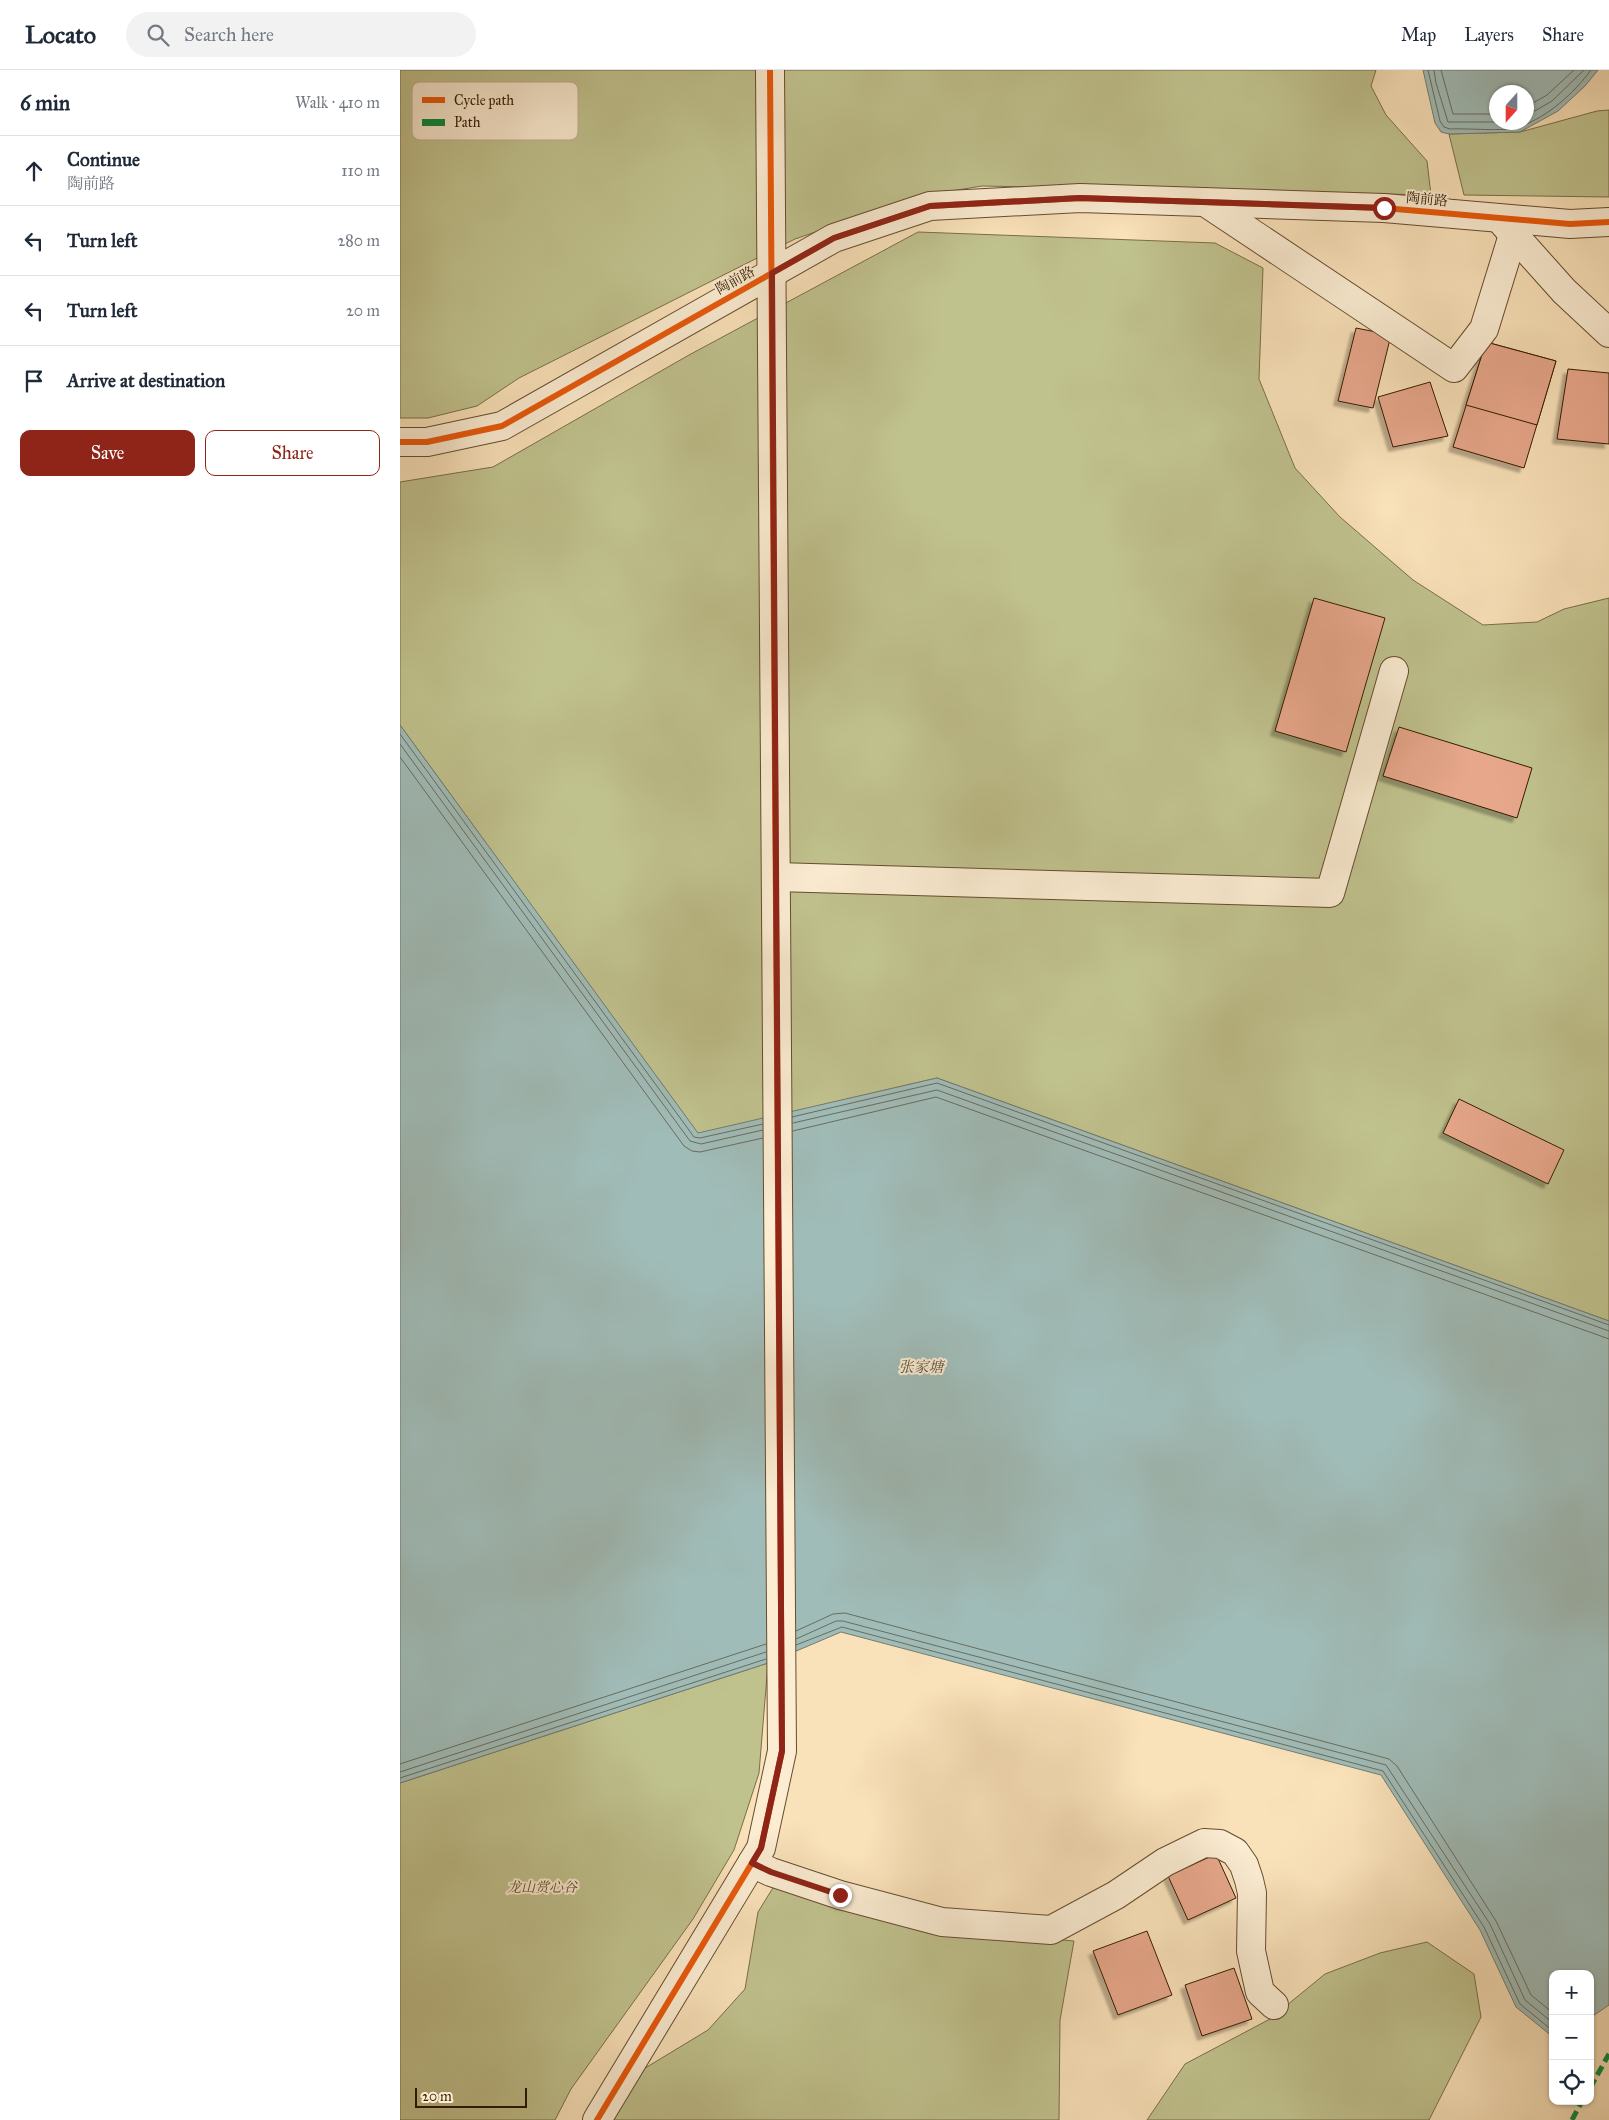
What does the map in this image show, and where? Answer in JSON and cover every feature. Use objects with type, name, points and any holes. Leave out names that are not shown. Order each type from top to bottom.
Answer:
[{"type":"street","points":[[597,2120],[761,1848],[782,1751],[770,70]]},
{"type":"street","name":"陶前路","points":[[400,442],[428,442],[502,426],[834,238],[930,206],[1080,198],[1384,208],[1505,226],[1609,222]]},
{"type":"street","points":[[1205,202],[1454,368],[1484,329],[1505,226]]},
{"type":"street","points":[[1505,226],[1564,291],[1609,333]]},
{"type":"street","points":[[776,877],[1330,893],[1394,672]]},
{"type":"street","points":[[752,1863],[771,1872],[840,1895],[942,1922],[1051,1930],[1116,1895],[1165,1862],[1204,1843],[1220,1844],[1235,1852],[1244,1865],[1252,1893],[1250,1950],[1260,1992],[1274,2005]]},
{"type":"green space","points":[[400,70],[1376,70],[1371,86],[1386,115],[1427,161],[1431,195],[982,186],[920,196],[795,239],[519,378],[477,406],[428,418],[400,418]]},
{"type":"green space","points":[[1609,110],[1609,197],[1464,195],[1449,134],[1534,130],[1534,128],[1597,111]]},
{"type":"green space","points":[[918,232],[1215,243],[1263,268],[1259,379],[1295,468],[1340,517],[1413,580],[1483,625],[1537,622],[1564,609],[1609,598],[1609,1321],[937,1078],[698,1134],[400,725],[400,482],[493,467],[689,355]]},
{"type":"green space","name":"龙山赏心谷","points":[[768,1663],[759,1773],[734,1850],[693,1919],[571,2089],[555,2120],[400,2120],[400,1783]]},
{"type":"green space","points":[[779,1878],[944,1930],[1074,1941],[1060,2020],[1059,2120],[609,2120],[637,2073],[708,2030],[745,1989],[758,1912]]},
{"type":"green space","points":[[1427,1942],[1474,1974],[1481,2017],[1429,2120],[1147,2120],[1185,2064],[1270,2019],[1325,1974],[1380,1953]]},
{"type":"water","points":[[1423,70],[1598,70],[1585,86],[1558,111],[1534,124],[1534,85],[1489,85],[1489,130],[1524,130],[1520,132],[1449,134],[1441,132],[1435,123]]},
{"type":"water","name":"张家塘","points":[[400,725],[698,1133],[937,1078],[1609,1321],[1609,2005],[1594,2015],[1594,1970],[1549,1970],[1549,2034],[1516,2007],[1480,1930],[1381,1775],[841,1632],[768,1663],[400,1783]]},
{"type":"building","points":[[1356,328],[1391,335],[1373,408],[1338,401]]},
{"type":"building","points":[[1486,342],[1556,361],[1524,468],[1453,447]]},
{"type":"building","points":[[1486,342],[1556,361],[1537,425],[1466,405]]},
{"type":"building","points":[[1568,369],[1609,373],[1609,444],[1557,439]]},
{"type":"building","points":[[1430,382],[1448,436],[1393,447],[1378,397]]},
{"type":"building","points":[[1314,598],[1385,618],[1346,752],[1275,731]]},
{"type":"building","points":[[1399,727],[1532,768],[1517,818],[1383,776]]},
{"type":"building","points":[[1459,1099],[1564,1150],[1548,1184],[1443,1133]]},
{"type":"building","points":[[1216,1854],[1236,1898],[1188,1920],[1168,1876]]},
{"type":"building","points":[[1147,1931],[1172,1995],[1118,2015],[1093,1951]]},
{"type":"building","points":[[1234,1968],[1252,2019],[1202,2036],[1185,1985]]},
{"type":"marked path","points":[[1594,2081],[1609,2054]]},
{"type":"marked path","points":[[1572,2120],[1580,2105]]},
{"type":"cycle path","points":[[597,2120],[761,1848],[782,1751],[770,70]]},
{"type":"cycle path","points":[[400,442],[427,442],[502,426],[834,238],[930,206],[1080,198],[1384,208],[1570,224],[1609,222]]},
{"type":"route","points":[[840,1895],[771,1872],[752,1863],[761,1848],[782,1751],[772,273],[834,238],[930,206],[1080,198],[1384,208]]}]
